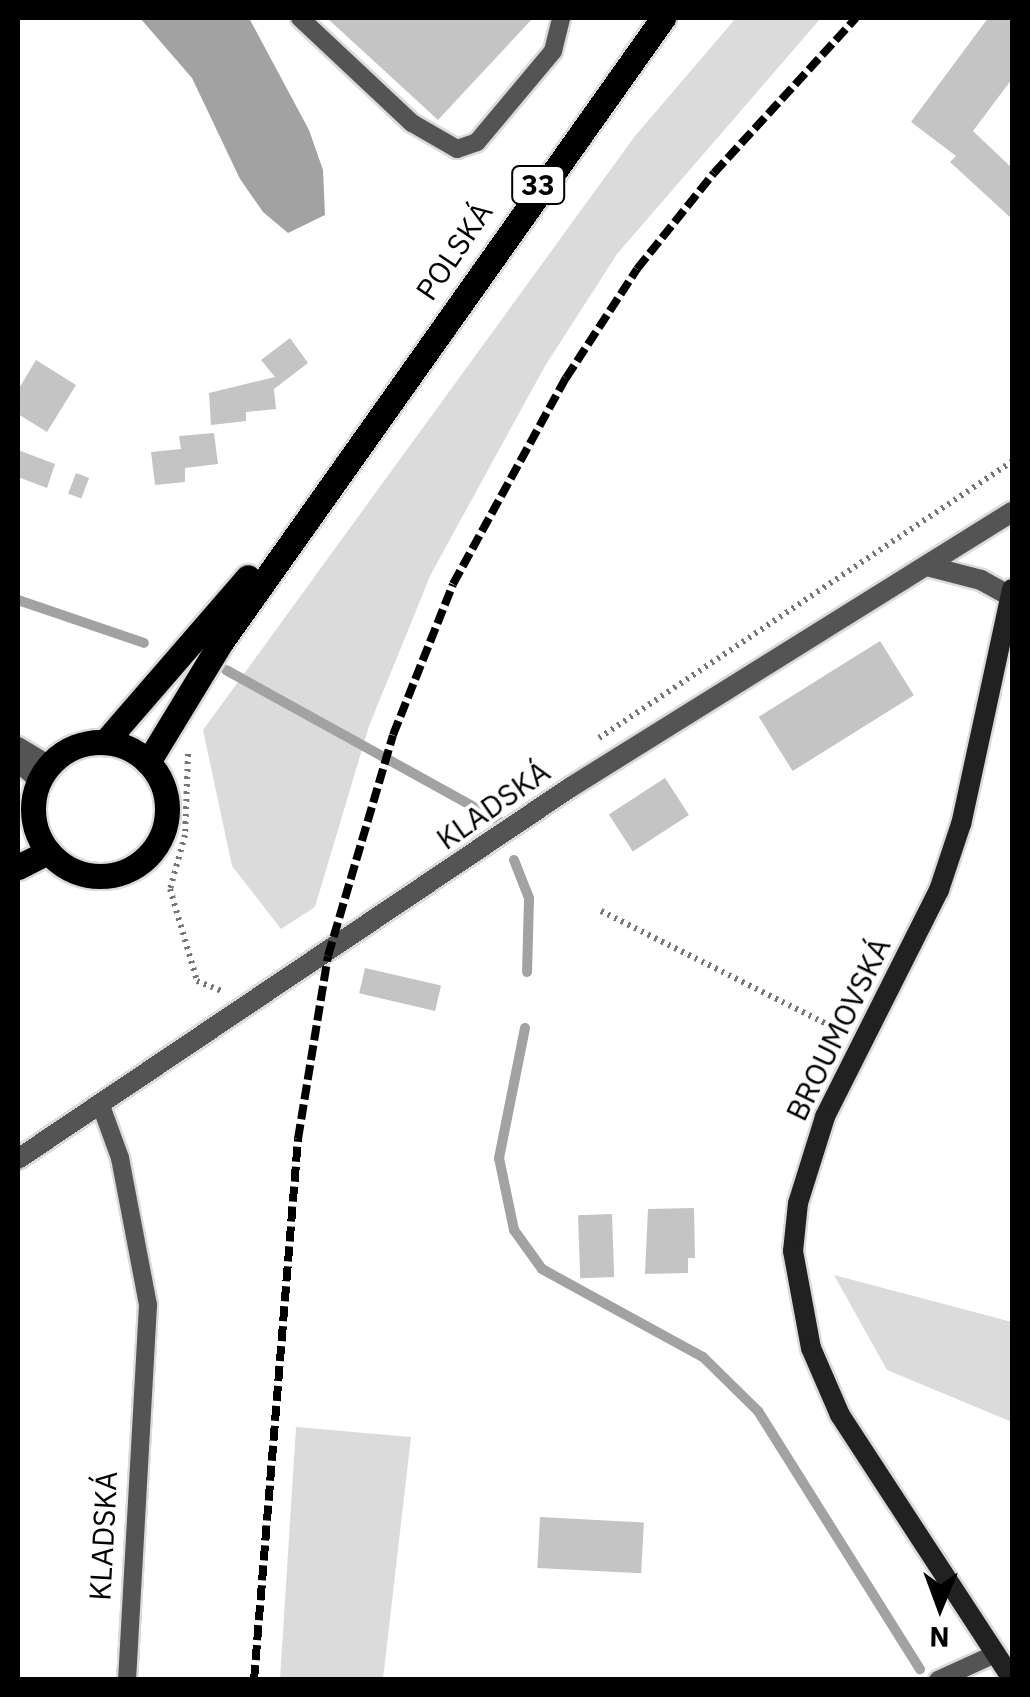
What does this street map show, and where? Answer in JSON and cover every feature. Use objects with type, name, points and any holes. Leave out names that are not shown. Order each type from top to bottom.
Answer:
[{"type":"main road","name":"POLSKÁ","points":[[148,762],[221,642],[662,18]]},
{"type":"main road","name":"POLSKÁ","points":[[105,742],[372,426]]},
{"type":"main road","name":"BROUMOVSKÁ","points":[[1012,593],[961,824],[940,890],[825,1117],[798,1203],[793,1251],[803,1310],[840,1416],[1012,1679]]},
{"type":"main road","points":[[105,742],[148,762],[168,808],[150,855],[106,876],[74,871],[48,852],[26,826],[44,773],[75,747],[105,742]]},
{"type":"main road","points":[[18,867],[48,852]]},
{"type":"street","name":"KLADSKÁ","points":[[18,1159],[571,788],[1012,512]]},
{"type":"street","points":[[926,566],[1012,593]]},
{"type":"lane","points":[[300,18],[412,123],[457,149],[477,142],[553,51],[561,18]]},
{"type":"lane","points":[[18,746],[44,773]]},
{"type":"lane","points":[[18,763],[44,773]]},
{"type":"lane","name":"KLADSKÁ","points":[[100,1102],[120,1158],[148,1304],[126,1680]]},
{"type":"lane","points":[[938,1680],[994,1654]]},
{"type":"path","points":[[596,744],[604,729],[1012,461]]},
{"type":"path","points":[[188,750],[185,836],[170,889],[197,981],[226,992],[242,984]]},
{"type":"path","points":[[601,911],[865,1043]]},
{"type":"shaded area","points":[[140,18],[249,18],[309,130],[323,170],[325,215],[288,233],[263,212],[240,179],[192,78]]},
{"type":"shaded area","points":[[736,18],[821,18],[617,254],[545,366],[431,574],[369,726],[315,907],[281,929],[232,866],[203,730],[635,136]]},
{"type":"shaded area","points":[[834,1275],[1012,1322],[1012,1422],[887,1370]]},
{"type":"shaded area","points":[[296,1427],[411,1437],[383,1679],[280,1679]]},
{"type":"building","points":[[327,18],[533,18],[438,120]]},
{"type":"building","points":[[988,18],[1012,18],[1012,79],[973,131],[1012,168],[1012,219],[950,162],[956,156],[911,122]]},
{"type":"building","points":[[290,338],[308,363],[274,389],[276,409],[246,412],[246,421],[211,425],[209,393],[275,377],[261,360]]},
{"type":"building","points":[[36,360],[76,385],[47,432],[18,414],[18,390]]},
{"type":"building","points":[[214,433],[218,464],[185,468],[185,482],[155,485],[151,452],[181,449],[179,436]]},
{"type":"building","points":[[18,450],[55,464],[47,488],[18,477]]},
{"type":"building","points":[[76,473],[89,478],[81,499],[68,494]]},
{"type":"building","points":[[880,641],[914,695],[793,771],[759,717]]},
{"type":"building","points":[[665,778],[689,815],[633,851],[609,814]]},
{"type":"building","points":[[365,968],[441,986],[435,1011],[359,993]]},
{"type":"building","points":[[694,1208],[695,1258],[688,1258],[688,1273],[645,1274],[648,1209]]},
{"type":"building","points":[[612,1214],[614,1277],[580,1278],[578,1215]]},
{"type":"building","points":[[540,1517],[644,1522],[641,1573],[537,1568]]},
{"type":"waterway","points":[[18,600],[144,643]]},
{"type":"waterway","points":[[226,670],[499,821]]},
{"type":"waterway","points":[[514,860],[529,898],[527,972]]},
{"type":"waterway","points":[[525,1028],[499,1158],[514,1230],[542,1269],[703,1357],[758,1411],[920,1669]]},
{"type":"railway","points":[[254,1680],[298,1139],[328,956],[393,735],[453,584],[566,378],[637,269],[714,173],[856,18]]}]
